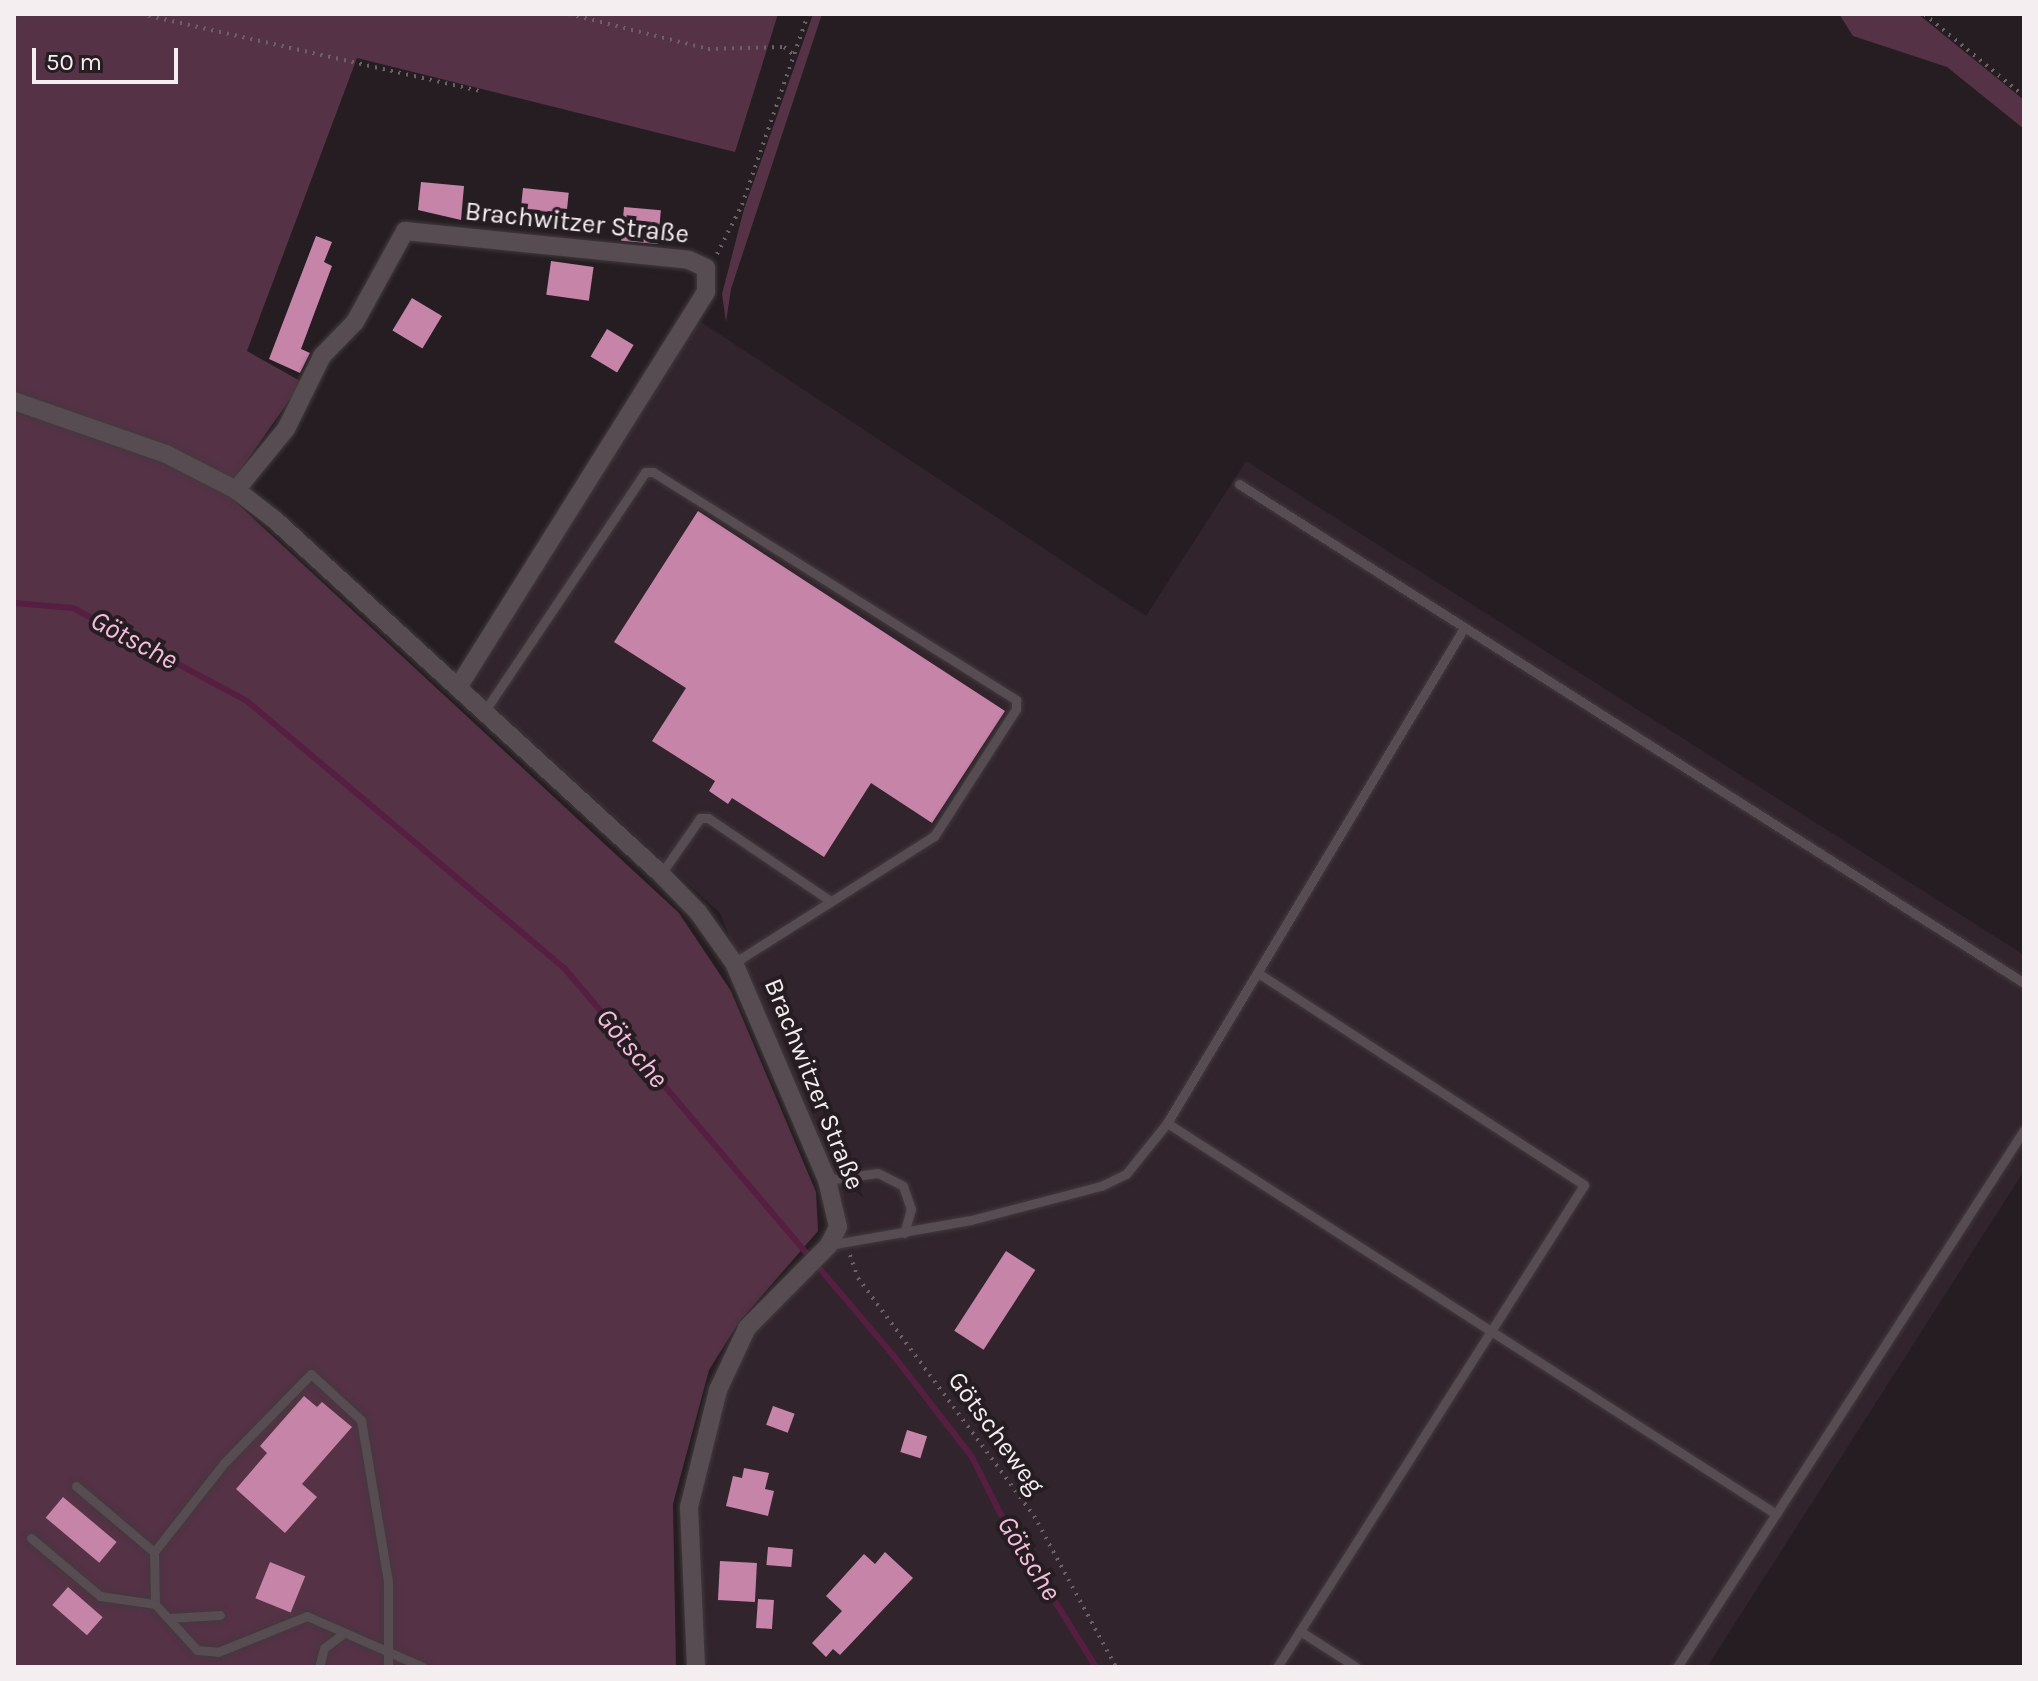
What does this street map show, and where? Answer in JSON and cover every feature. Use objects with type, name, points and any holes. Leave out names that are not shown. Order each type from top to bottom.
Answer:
[{"type":"street","name":"Brachwitzer Straße","points":[[236,490],[286,429],[322,356],[355,322],[405,231],[689,260],[706,268],[706,292],[458,688]]},
{"type":"street","name":"Brachwitzer Straße","points":[[14,401],[166,454],[236,490],[661,874],[698,912],[734,963],[827,1180],[838,1227],[837,1244]]},
{"type":"street","points":[[696,1667],[689,1507],[718,1390],[747,1328],[795,1279],[837,1244]]},
{"type":"lane","points":[[484,712],[645,472],[653,472],[1016,700],[1016,709],[944,826],[734,963]]},
{"type":"lane","points":[[1239,484],[2024,983]]},
{"type":"lane","points":[[837,1244],[904,1233],[1101,1186],[1126,1174],[1167,1123],[1464,628]]},
{"type":"lane","points":[[661,874],[700,818],[708,818],[829,900]]},
{"type":"lane","points":[[1258,973],[1584,1185],[1277,1667]]},
{"type":"lane","points":[[1167,1123],[1776,1514]]},
{"type":"lane","points":[[1677,1667],[2024,1130]]},
{"type":"lane","points":[[827,1180],[878,1173],[903,1186],[911,1209],[904,1233]]},
{"type":"lane","points":[[155,1604],[154,1552],[224,1463],[311,1374],[361,1420],[378,1495],[391,1652],[388,1667]]},
{"type":"lane","points":[[76,1486],[154,1552]]},
{"type":"lane","points":[[31,1538],[100,1596],[155,1604],[197,1650],[218,1652],[307,1616],[341,1635],[423,1667]]},
{"type":"lane","points":[[168,1618],[220,1615]]},
{"type":"lane","points":[[1300,1631],[1356,1667]]},
{"type":"lane","points":[[319,1667],[324,1648],[341,1635]]},
{"type":"path","points":[[141,14],[479,91]]},
{"type":"path","points":[[569,14],[708,49],[784,47],[794,55]]},
{"type":"path","points":[[706,268],[722,247],[742,205],[808,14]]},
{"type":"path","points":[[1924,14],[2024,96]]},
{"type":"path","name":"Götscheweg","points":[[837,1244],[858,1278],[1034,1516],[1116,1667]]},
{"type":"shaded area","points":[[14,14],[778,14],[735,152],[357,58],[247,351],[302,382],[225,492],[679,913],[731,991],[816,1192],[818,1231],[739,1322],[709,1370],[673,1504],[676,1667],[14,1667]]},
{"type":"shaded area","points":[[813,14],[822,14],[731,289],[726,322],[722,294],[744,209]]},
{"type":"shaded area","points":[[1839,14],[1918,14],[2024,100],[2024,129],[1947,67],[1853,36]]},
{"type":"shaded area","points":[[695,318],[1146,616],[1246,461],[2024,955],[2024,1171],[1707,1667],[696,1667],[689,1507],[747,1328],[829,1245],[837,1205],[720,913],[483,697],[470,678]]},
{"type":"building","points":[[421,182],[464,186],[461,220],[418,210]]},
{"type":"building","points":[[523,188],[569,193],[566,223],[520,218]]},
{"type":"building","points":[[624,207],[661,210],[658,244],[621,241]]},
{"type":"building","points":[[316,236],[332,242],[324,262],[332,266],[301,349],[310,353],[300,373],[269,359]]},
{"type":"building","points":[[551,261],[594,267],[589,301],[546,295]]},
{"type":"building","points":[[412,298],[442,316],[422,349],[392,331]]},
{"type":"building","points":[[607,329],[634,345],[617,372],[591,356]]},
{"type":"building","points":[[698,511],[1005,711],[932,823],[871,783],[824,857],[732,798],[728,804],[709,791],[715,781],[652,741],[686,688],[614,642]]},
{"type":"building","points":[[1006,1251],[1035,1270],[984,1350],[954,1331]]},
{"type":"building","points":[[304,1396],[317,1407],[322,1402],[352,1427],[302,1484],[317,1497],[285,1533],[236,1489],[267,1453],[260,1446]]},
{"type":"building","points":[[773,1406],[795,1414],[788,1433],[766,1425]]},
{"type":"building","points":[[907,1430],[927,1436],[920,1458],[900,1452]]},
{"type":"building","points":[[744,1468],[769,1473],[765,1489],[774,1491],[768,1516],[726,1506],[733,1476],[742,1478]]},
{"type":"building","points":[[63,1497],[117,1542],[99,1563],[46,1518]]},
{"type":"building","points":[[768,1547],[793,1549],[791,1567],[766,1565]]},
{"type":"building","points":[[885,1552],[913,1578],[840,1655],[833,1649],[826,1657],[812,1643],[842,1611],[826,1596],[864,1554],[875,1564]]},
{"type":"building","points":[[720,1561],[757,1563],[755,1602],[718,1600]]},
{"type":"building","points":[[270,1562],[305,1576],[291,1612],[255,1598]]},
{"type":"building","points":[[68,1587],[103,1617],[87,1635],[52,1605]]},
{"type":"building","points":[[758,1599],[774,1600],[772,1629],[756,1628]]},
{"type":"waterway","name":"Götsche","points":[[14,603],[73,608],[247,701],[565,969],[893,1355],[972,1457],[1000,1513],[1096,1667]]}]
